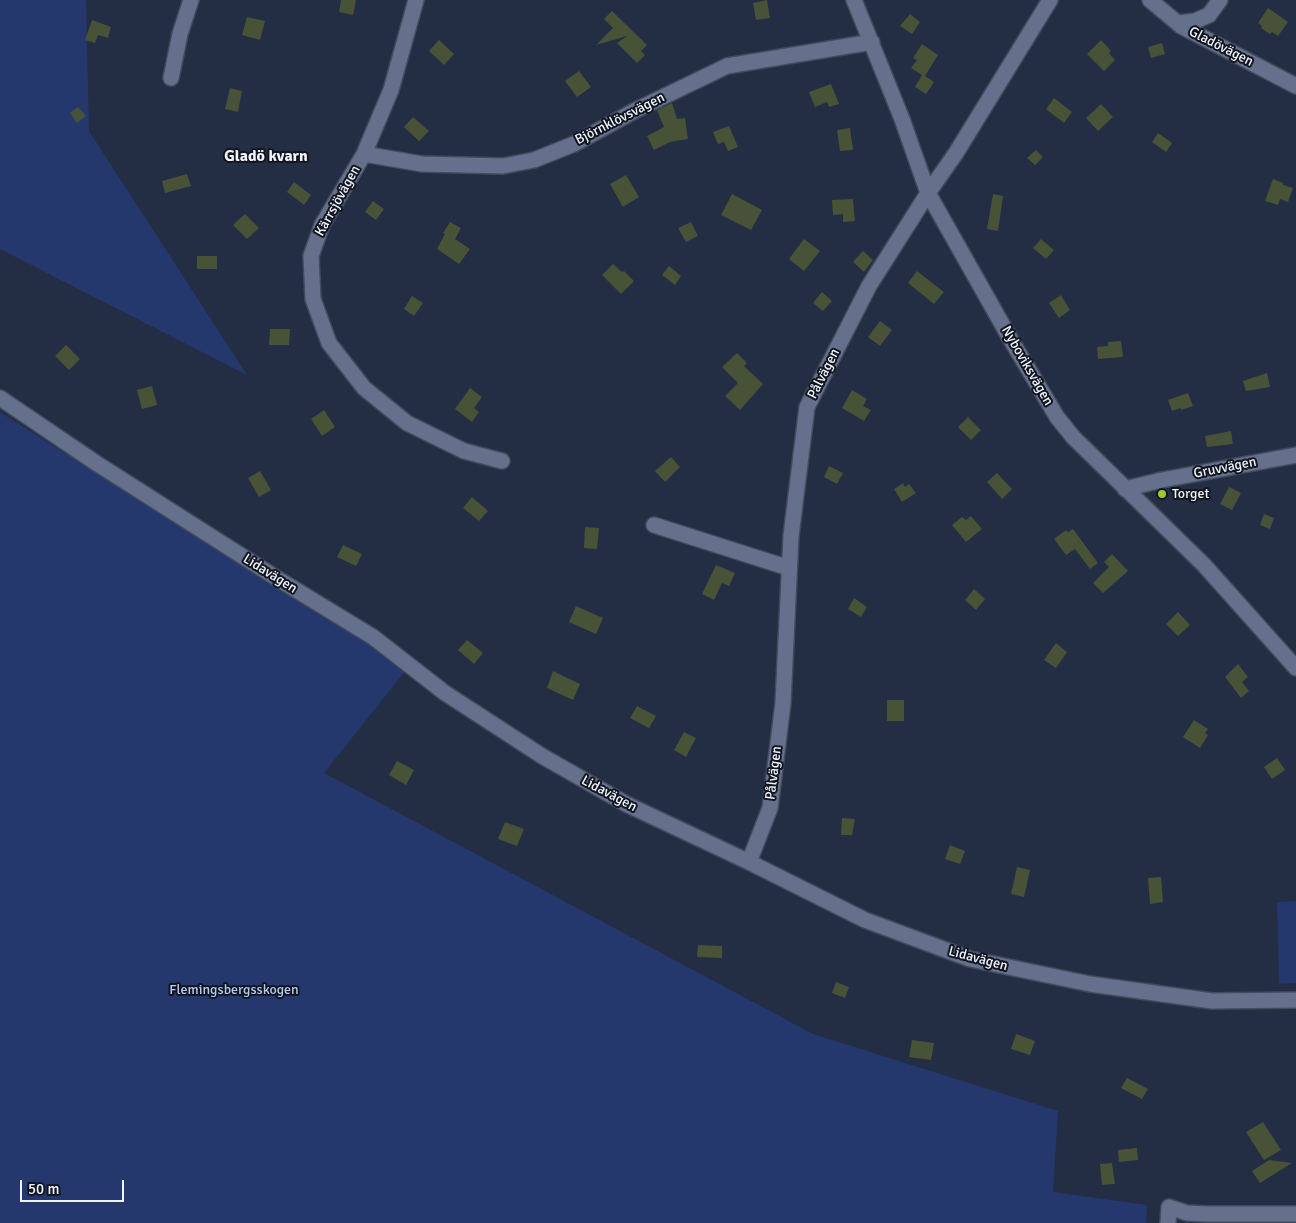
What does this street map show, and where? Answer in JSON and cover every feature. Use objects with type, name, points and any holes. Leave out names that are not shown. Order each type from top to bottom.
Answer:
[{"type":"street","points":[[171,78],[180,34],[191,0]]},
{"type":"street","name":"Kärrsjövägen","points":[[416,0],[391,90],[364,154],[322,225],[311,256],[313,299],[329,343],[364,388],[408,423],[464,451],[502,461]]},
{"type":"street","name":"Nyboviksvägen","points":[[854,0],[902,119],[928,193],[1015,348],[1057,417],[1073,438],[1204,565],[1296,668]]},
{"type":"street","name":"Pålvägen","points":[[749,862],[770,808],[782,703],[791,536],[808,407],[869,286],[928,193],[956,153],[1050,0]]},
{"type":"street","name":"Gladövägen","points":[[1150,0],[1181,26],[1296,86]]},
{"type":"street","points":[[1178,23],[1195,21],[1209,15],[1220,0]]},
{"type":"street","name":"Björnklövsvägen","points":[[364,154],[422,164],[503,166],[534,160],[574,144],[636,110],[727,66],[872,42]]},
{"type":"street","name":"Lidavägen","points":[[0,398],[96,463],[373,637],[445,693],[542,756],[626,804],[749,862],[865,920],[970,959],[1090,984],[1212,1001],[1296,1000]]},
{"type":"street","name":"Gruvvägen","points":[[1125,489],[1296,454]]},
{"type":"street","points":[[654,525],[789,568]]},
{"type":"street","points":[[1168,1223],[1169,1207],[1187,1212],[1207,1214],[1296,1214]]},
{"type":"green space","points":[[0,0],[86,0],[89,131],[247,375],[0,249]]},
{"type":"green space","name":"Flemingsbergsskogen","points":[[0,412],[329,621],[334,614],[406,670],[324,773],[813,1034],[1058,1111],[1053,1192],[1147,1205],[1146,1223],[0,1223]]},
{"type":"green space","points":[[1296,901],[1296,983],[1279,984],[1277,902]]},
{"type":"building","points":[[341,0],[356,0],[353,15],[339,12]]},
{"type":"building","points":[[767,0],[770,18],[756,20],[753,3]]},
{"type":"building","points":[[1268,8],[1288,22],[1278,36],[1272,32],[1270,34],[1261,28],[1262,26],[1258,23]]},
{"type":"building","points":[[612,11],[647,45],[641,51],[645,55],[637,63],[617,43],[627,36],[596,45],[613,28],[604,19]]},
{"type":"building","points":[[910,14],[920,22],[912,34],[900,26]]},
{"type":"building","points":[[247,17],[265,21],[260,40],[242,35]]},
{"type":"building","points":[[92,20],[111,27],[108,38],[98,35],[95,43],[85,40]]},
{"type":"building","points":[[439,40],[454,54],[444,65],[429,51]]},
{"type":"building","points":[[1101,40],[1111,51],[1109,53],[1115,60],[1104,71],[1087,54]]},
{"type":"building","points":[[1162,43],[1165,54],[1151,58],[1148,47]]},
{"type":"building","points":[[922,44],[938,55],[925,76],[934,82],[926,94],[915,87],[922,75],[911,68],[917,60],[913,58]]},
{"type":"building","points":[[579,71],[591,87],[577,97],[565,81]]},
{"type":"building","points":[[831,84],[839,104],[829,107],[827,102],[815,107],[809,92]]},
{"type":"building","points":[[230,88],[242,91],[238,112],[225,109]]},
{"type":"building","points":[[1054,98],[1072,112],[1064,123],[1046,109]]},
{"type":"building","points":[[672,103],[677,119],[685,118],[688,139],[670,142],[654,150],[647,136],[664,127],[657,110]]},
{"type":"building","points":[[1101,104],[1113,117],[1098,131],[1086,118]]},
{"type":"building","points":[[78,107],[86,116],[77,123],[70,113]]},
{"type":"building","points":[[413,117],[429,131],[419,141],[404,127]]},
{"type":"building","points":[[729,126],[738,147],[728,151],[724,142],[718,144],[713,132]]},
{"type":"building","points":[[850,128],[853,150],[840,151],[837,130]]},
{"type":"building","points":[[1158,133],[1172,143],[1166,152],[1152,142]]},
{"type":"building","points":[[1036,150],[1043,157],[1035,165],[1027,158]]},
{"type":"building","points":[[187,174],[191,186],[165,193],[162,181]]},
{"type":"building","points":[[626,175],[639,197],[623,207],[610,184]]},
{"type":"building","points":[[1273,179],[1293,188],[1288,202],[1280,199],[1278,205],[1265,201]]},
{"type":"building","points":[[294,182],[311,195],[304,205],[287,192]]},
{"type":"building","points":[[732,194],[762,210],[751,230],[721,215]]},
{"type":"building","points":[[993,194],[1003,196],[998,231],[987,229]]},
{"type":"building","points":[[853,199],[855,221],[843,222],[843,214],[833,215],[832,200]]},
{"type":"building","points":[[373,201],[384,209],[376,220],[365,212]]},
{"type":"building","points":[[245,214],[259,228],[247,239],[233,225]]},
{"type":"building","points":[[450,222],[461,228],[455,239],[470,249],[459,264],[437,249],[445,234],[443,233]]},
{"type":"building","points":[[691,222],[698,236],[686,242],[678,228]]},
{"type":"building","points":[[804,239],[820,251],[804,271],[789,259]]},
{"type":"building","points":[[1041,239],[1054,250],[1046,259],[1033,248]]},
{"type":"building","points":[[863,251],[873,260],[864,272],[853,262]]},
{"type":"building","points":[[197,256],[217,256],[217,269],[197,269]]},
{"type":"building","points":[[613,264],[634,281],[621,294],[602,275]]},
{"type":"building","points":[[669,266],[681,276],[675,285],[662,275]]},
{"type":"building","points":[[917,271],[944,292],[934,304],[908,283]]},
{"type":"building","points":[[822,292],[832,301],[823,311],[813,303]]},
{"type":"building","points":[[1061,295],[1070,310],[1059,318],[1049,303]]},
{"type":"building","points":[[412,296],[423,303],[414,316],[404,309]]},
{"type":"building","points":[[880,321],[892,330],[880,346],[868,337]]},
{"type":"building","points":[[270,329],[290,329],[289,345],[269,345]]},
{"type":"building","points":[[1121,341],[1123,357],[1098,359],[1097,347],[1108,346],[1108,342]]},
{"type":"building","points":[[66,345],[80,359],[69,370],[55,356]]},
{"type":"building","points":[[737,353],[747,363],[744,366],[763,384],[740,410],[725,396],[738,383],[722,367]]},
{"type":"building","points":[[1267,373],[1270,387],[1246,391],[1243,381]]},
{"type":"building","points":[[152,386],[157,405],[142,409],[137,390]]},
{"type":"building","points":[[470,388],[482,397],[474,408],[479,412],[472,422],[455,409]]},
{"type":"building","points":[[852,390],[867,399],[863,406],[871,410],[864,421],[842,408]]},
{"type":"building","points":[[1188,393],[1193,406],[1172,411],[1168,400]]},
{"type":"building","points":[[324,410],[335,427],[322,436],[311,419]]},
{"type":"building","points":[[968,417],[981,430],[971,440],[958,427]]},
{"type":"building","points":[[1231,431],[1233,444],[1207,447],[1205,436]]},
{"type":"building","points":[[671,457],[680,467],[665,482],[655,471]]},
{"type":"building","points":[[829,466],[843,473],[837,484],[824,477]]},
{"type":"building","points":[[260,471],[271,490],[259,497],[248,478]]},
{"type":"building","points":[[997,473],[1012,489],[1002,499],[987,482]]},
{"type":"building","points":[[903,483],[905,487],[909,484],[916,493],[902,502],[894,489]]},
{"type":"building","points":[[1229,487],[1241,493],[1232,510],[1220,504]]},
{"type":"building","points":[[472,497],[488,511],[479,521],[463,508]]},
{"type":"building","points":[[1264,514],[1274,518],[1270,529],[1260,525]]},
{"type":"building","points":[[971,516],[982,529],[966,542],[952,525],[962,517],[966,520]]},
{"type":"building","points":[[585,527],[599,528],[597,549],[584,548]]},
{"type":"building","points":[[1073,529],[1098,563],[1090,569],[1075,549],[1066,555],[1054,539],[1066,530],[1068,532]]},
{"type":"building","points":[[343,545],[362,554],[356,566],[337,557]]},
{"type":"building","points":[[1112,554],[1128,571],[1103,593],[1093,583],[1109,567],[1104,562]]},
{"type":"building","points":[[716,565],[735,573],[729,586],[722,583],[714,600],[702,594]]},
{"type":"building","points":[[974,589],[985,599],[976,610],[965,600]]},
{"type":"building","points":[[854,598],[867,607],[861,617],[848,609]]},
{"type":"building","points":[[576,606],[603,618],[596,634],[569,622]]},
{"type":"building","points":[[1178,612],[1190,625],[1178,636],[1166,624]]},
{"type":"building","points":[[467,640],[483,653],[474,664],[458,650]]},
{"type":"building","points":[[1056,643],[1067,652],[1056,668],[1044,660]]},
{"type":"building","points":[[1238,664],[1248,677],[1242,682],[1249,691],[1241,698],[1225,677]]},
{"type":"building","points":[[553,671],[580,684],[573,700],[547,688]]},
{"type":"building","points":[[887,700],[904,700],[904,721],[887,721]]},
{"type":"building","points":[[637,706],[656,716],[649,728],[630,718]]},
{"type":"building","points":[[1194,720],[1208,729],[1205,733],[1208,735],[1200,748],[1183,737]]},
{"type":"building","points":[[684,732],[696,738],[686,757],[674,750]]},
{"type":"building","points":[[1277,758],[1285,770],[1272,779],[1264,767]]},
{"type":"building","points":[[397,761],[414,770],[406,785],[389,775]]},
{"type":"building","points":[[842,818],[855,819],[852,835],[841,835]]},
{"type":"building","points":[[505,822],[524,829],[517,846],[498,839]]},
{"type":"building","points":[[950,845],[965,851],[960,864],[945,859]]},
{"type":"building","points":[[1017,867],[1030,870],[1024,897],[1011,894]]},
{"type":"building","points":[[1161,877],[1163,902],[1150,904],[1148,878]]},
{"type":"building","points":[[698,945],[722,946],[722,958],[697,957]]},
{"type":"building","points":[[836,982],[849,987],[845,998],[832,993]]},
{"type":"building","points":[[1016,1034],[1035,1041],[1030,1055],[1011,1049]]},
{"type":"building","points":[[912,1040],[934,1043],[931,1060],[909,1057]]},
{"type":"building","points":[[1127,1078],[1148,1089],[1142,1099],[1121,1088]]},
{"type":"building","points":[[1263,1122],[1281,1150],[1264,1160],[1246,1132]]},
{"type":"building","points":[[1137,1148],[1138,1160],[1119,1162],[1118,1150]]},
{"type":"building","points":[[1269,1160],[1292,1163],[1260,1183],[1252,1171]]},
{"type":"building","points":[[1112,1163],[1115,1184],[1102,1185],[1100,1164]]},
{"type":"place","name":"Torget","points":[[1162,494]]},
{"type":"district","name":"Gladö kvarn","points":[[266,157]]}]
